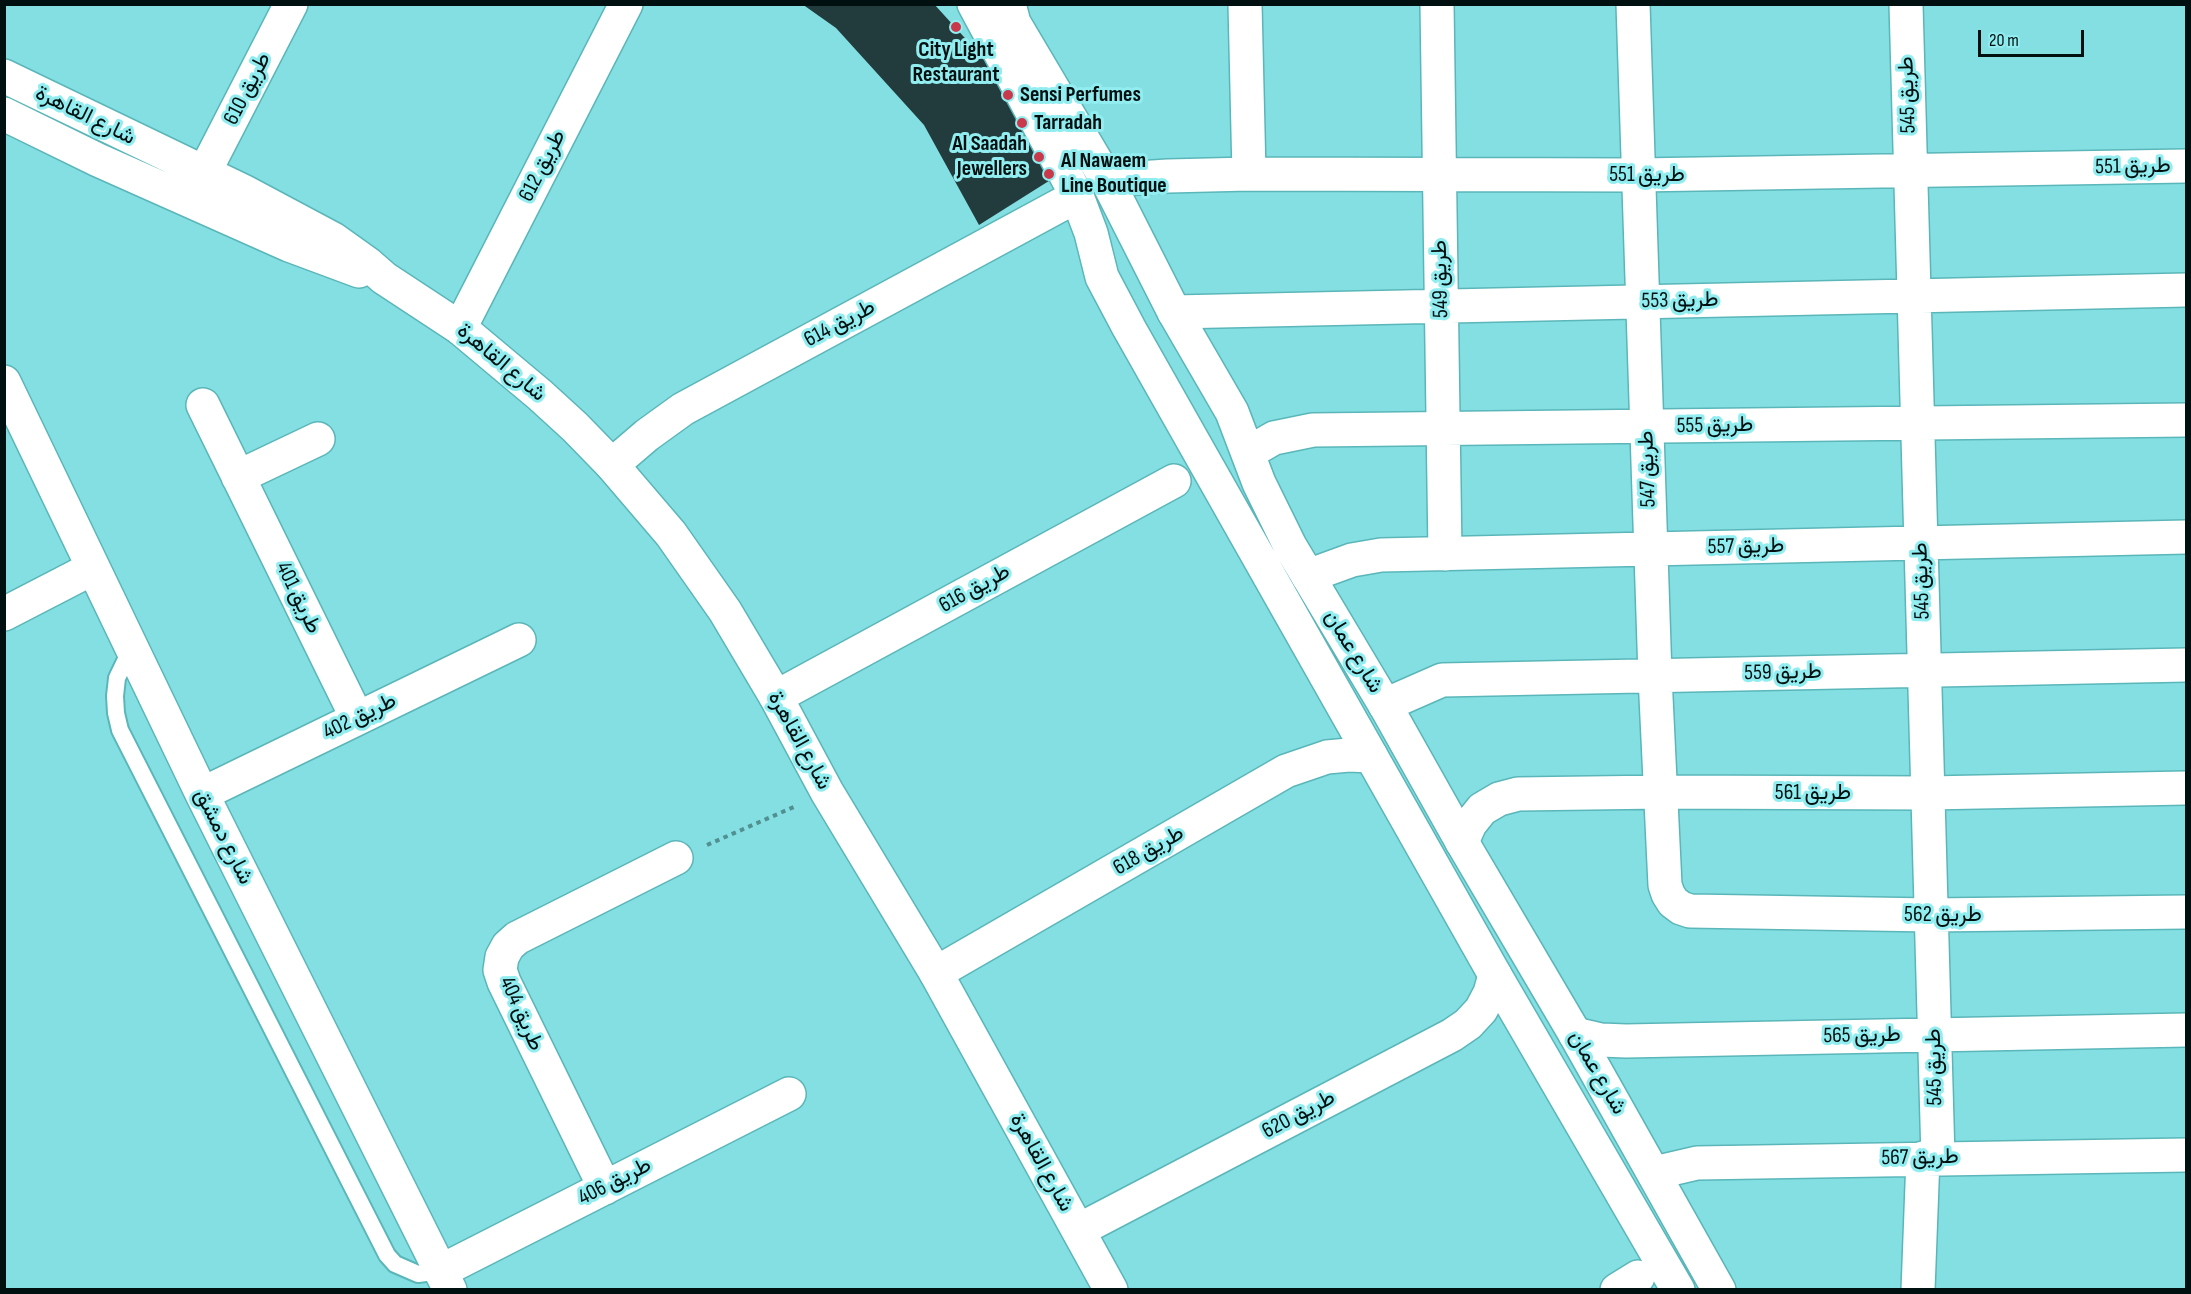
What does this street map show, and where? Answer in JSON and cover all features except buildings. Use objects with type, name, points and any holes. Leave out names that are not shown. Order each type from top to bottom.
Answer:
[{"type":"street","name":"طريق 610","points":[[204,173],[291,4]]},
{"type":"street","name":"طريق 612","points":[[460,328],[626,4]]},
{"type":"street","name":"شارع عمان","points":[[974,4],[1077,196],[1091,233],[1102,277],[1495,975],[1678,1290]]},
{"type":"street","name":"شارع عمان","points":[[1009,4],[1018,29],[1107,180],[1174,312],[1232,412],[1274,516],[1575,1034],[1719,1290]]},
{"type":"street","points":[[1245,4],[1249,174]]},
{"type":"street","name":"طريق 549","points":[[1437,4],[1445,554]]},
{"type":"street","name":"طريق 547","points":[[1633,4],[1655,676],[1665,885],[1673,902],[1681,908],[1700,911]]},
{"type":"street","name":"طريق 545","points":[[1906,4],[1935,1035],[1930,1158],[1918,1290]]},
{"type":"street","name":"شارع القاهرة","points":[[4,76],[315,228],[351,251],[384,278],[460,328],[549,403],[612,465],[671,534],[725,611],[776,697],[827,792],[936,974],[1111,1290]]},
{"type":"street","name":"شارع القاهرة","points":[[13,127],[312,255],[384,278]]},
{"type":"street","name":"طريق 551","points":[[1107,180],[1249,174],[1638,175],[2187,166]]},
{"type":"street","name":"طريق 614","points":[[612,465],[647,435],[683,409],[1077,196]]},
{"type":"street","points":[[1091,233],[1127,218]]},
{"type":"street","name":"طريق 553","points":[[1174,312],[2187,290]]},
{"type":"street","name":"شارع دمشق","points":[[4,382],[202,794],[446,1280]]},
{"type":"street","name":"طريق 401","points":[[203,405],[357,718]]},
{"type":"street","name":"طريق 555","points":[[1248,453],[1274,438],[1313,430],[2187,420]]},
{"type":"street","points":[[238,477],[318,439]]},
{"type":"street","name":"طريق 616","points":[[776,697],[1174,481]]},
{"type":"street","name":"طريق 557","points":[[1308,576],[1352,560],[1381,555],[2187,537]]},
{"type":"street","points":[[4,614],[93,568]]},
{"type":"street","name":"طريق 402","points":[[202,794],[519,640]]},
{"type":"street","name":"طريق 559","points":[[1385,705],[1442,680],[2187,665]]},
{"type":"street","name":"طريق 618","points":[[936,974],[1287,771],[1327,757],[1371,756]]},
{"type":"street","name":"طريق 561","points":[[1462,842],[1470,824],[1482,809],[1499,799],[1518,794],[1928,793],[2187,788]]},
{"type":"street","name":"طريق 404","points":[[605,1188],[504,982],[500,970],[502,957],[508,946],[518,938],[676,858]]},
{"type":"street","name":"طريق 562","points":[[1700,911],[1931,915],[2187,912]]},
{"type":"street","name":"طريق 620","points":[[1079,1230],[1452,1035],[1468,1024],[1481,1010],[1490,993],[1495,975]]},
{"type":"street","name":"طريق 565","points":[[1575,1034],[1601,1040],[1626,1041],[2187,1030]]},
{"type":"street","name":"طريق 406","points":[[446,1280],[605,1188],[789,1094]]},
{"type":"street","name":"طريق 567","points":[[1654,1173],[1697,1163],[2187,1155]]},
{"type":"lane","points":[[131,649],[117,678],[115,696],[120,730],[387,1255],[395,1263],[418,1274],[446,1280]]},
{"type":"path","points":[[676,858],[827,792]]},
{"type":"place","name":"City Light Restaurant","points":[[956,27]]},
{"type":"place","name":"Sensi Perfumes","points":[[1008,95]]},
{"type":"place","name":"Tarradah","points":[[1022,123]]},
{"type":"place","name":"Al Saadah Jewellers","points":[[1039,157]]},
{"type":"place","name":"Al Nawaem Line Boutique","points":[[1049,174]]}]
